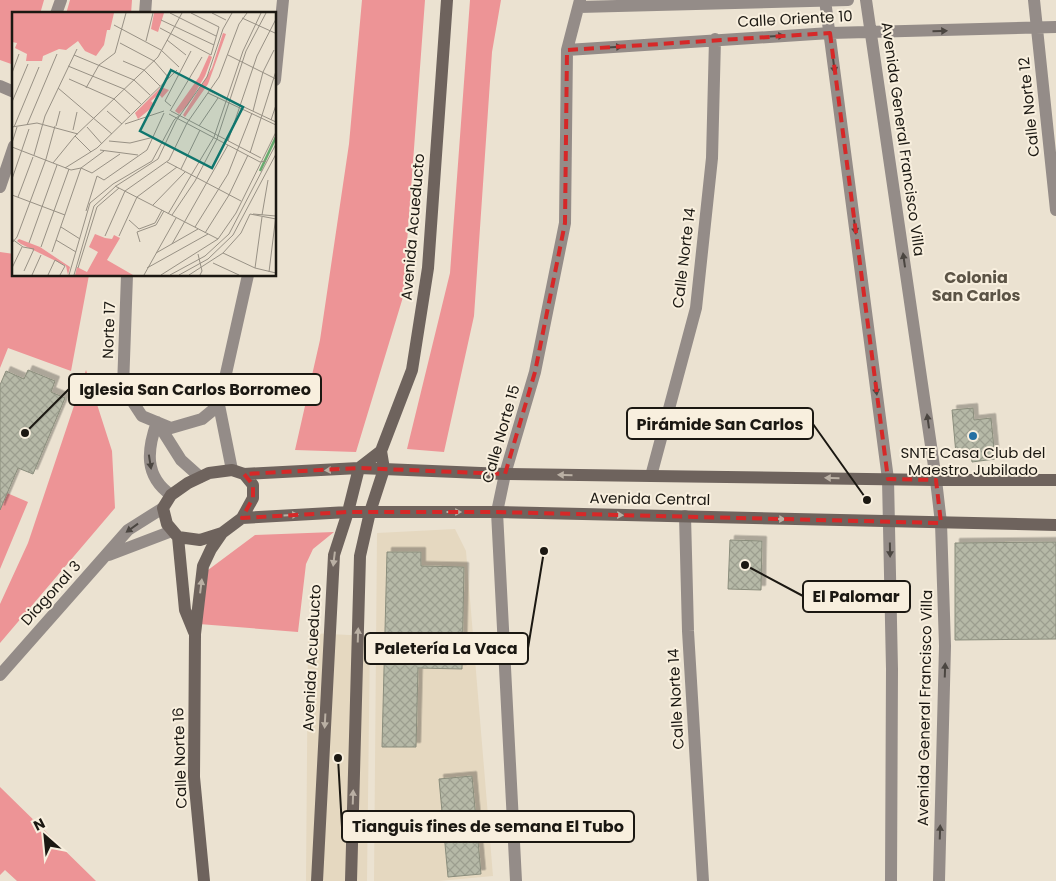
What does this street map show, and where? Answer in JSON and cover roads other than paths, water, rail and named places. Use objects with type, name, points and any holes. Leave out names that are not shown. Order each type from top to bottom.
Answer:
[{"type":"street","points":[[57,12],[61,0]]},
{"type":"street","points":[[276,70],[283,0]]},
{"type":"street","name":"Avenida Acueducto","points":[[381,451],[412,370],[428,268],[447,0]]},
{"type":"street","name":"Calle Oriente 10","points":[[580,3],[848,0]]},
{"type":"street","name":"Avenida General Francisco Villa","points":[[866,0],[941,523],[945,646],[939,881]]},
{"type":"street","name":"Calle Norte 12","points":[[1034,0],[1056,210]]},
{"type":"street","name":"Avenida General Francisco Villa","points":[[825,1],[888,478],[892,668],[891,881]]},
{"type":"street","name":"Calle Norte 15","points":[[516,881],[497,512],[505,474],[535,372],[566,222],[567,50],[580,3]]},
{"type":"street","name":"Calle Oriente 10","points":[[567,50],[830,33],[1056,27]]},
{"type":"street","name":"Calle Norte 14","points":[[651,476],[696,308],[712,158],[715,39]]},
{"type":"street","points":[[0,86],[12,91]]},
{"type":"street","points":[[0,187],[12,152]]},
{"type":"street","name":"Norte 17","points":[[127,276],[123,387],[142,416],[157,422]]},
{"type":"street","points":[[238,472],[210,472],[171,495],[163,508],[167,524],[175,534],[200,540],[222,533],[242,518],[253,498],[253,485],[238,472],[219,405],[248,276]]},
{"type":"street","points":[[157,422],[170,428],[202,418],[219,405]]},
{"type":"street","points":[[202,418],[223,423]]},
{"type":"street","points":[[157,422],[181,460],[200,477]]},
{"type":"street","points":[[157,422],[151,439],[148,458],[160,488],[171,495]]},
{"type":"street","points":[[351,881],[360,556],[370,512],[384,469],[381,451],[359,468]]},
{"type":"street","name":"Avenida Acueducto","points":[[317,881],[334,555],[348,512],[359,468]]},
{"type":"street","name":"Avenida Central","points":[[238,472],[359,468],[505,474],[1056,480]]},
{"type":"street","name":"Diagonal 3","points":[[0,675],[128,530],[163,508]]},
{"type":"street","name":"Avenida Central","points":[[242,518],[348,512],[497,512],[1056,525]]},
{"type":"street","name":"Calle Norte 14","points":[[685,516],[688,631],[703,881]]},
{"type":"street","name":"Calle Norte 16","points":[[201,878],[194,777],[195,634],[203,566],[211,548],[222,533]]},
{"type":"street","name":"Diagonal 3","points":[[106,556],[175,534]]},
{"type":"street","name":"Calle Norte 16","points":[[175,534],[185,610],[195,634]]},
{"type":"place","name":"Iglesia San Carlos Borromeo","points":[[25,433]]},
{"type":"place","name":"SNTE Casa Club del Maestro Jubilado","points":[[973,436]]},
{"type":"place","name":"Pirámide San Carlos","points":[[867,500]]},
{"type":"place","name":"Paletería La Vaca","points":[[544,551]]},
{"type":"place","name":"El Palomar","points":[[745,565]]},
{"type":"place","name":"Tianguis fines de semana El Tubo","points":[[338,758]]},
{"type":"district","name":"Colonia San Carlos","points":[[976,286]]}]
